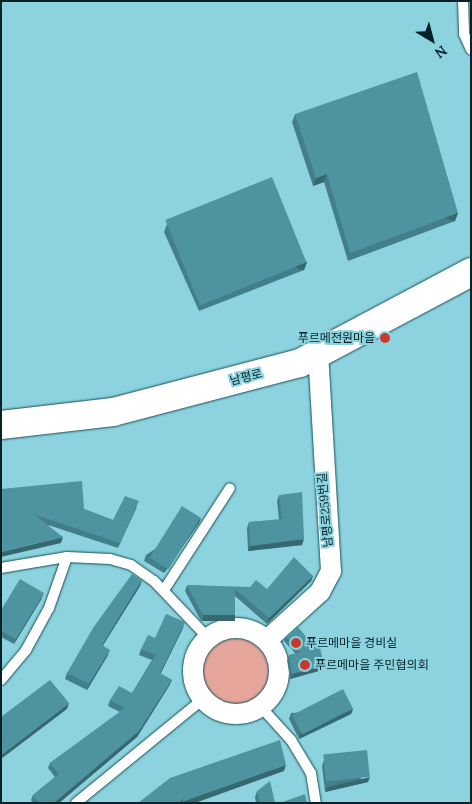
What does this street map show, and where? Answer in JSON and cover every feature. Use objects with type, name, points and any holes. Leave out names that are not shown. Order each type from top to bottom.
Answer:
[{"type":"street","name":"남평로","points":[[1,425],[113,412],[300,363],[471,272]]},
{"type":"street","name":"남평로259번길","points":[[267,640],[320,592],[330,571],[318,354]]},
{"type":"street","points":[[236,629],[267,640],[277,658],[278,672],[276,686],[262,708],[229,714],[203,699],[194,684],[192,666],[198,648],[208,638],[236,629]]},
{"type":"lane","points":[[463,1],[464,34],[471,50]]},
{"type":"lane","points":[[164,590],[230,488]]},
{"type":"lane","points":[[1,680],[26,650],[45,617],[68,556]]},
{"type":"lane","points":[[1,568],[68,556],[110,558],[131,565],[164,590],[208,638]]},
{"type":"lane","points":[[76,803],[203,699]]},
{"type":"lane","points":[[262,708],[291,740],[311,773],[316,803]]},
{"type":"shaded area","points":[[236,638],[249,641],[259,648],[266,658],[269,671],[266,684],[259,694],[249,701],[236,704],[223,701],[213,694],[206,684],[203,671],[206,658],[213,648],[223,641]]},
{"type":"building","points":[[417,72],[458,213],[350,253],[327,174],[316,178],[295,114]]},
{"type":"building","points":[[272,177],[306,262],[200,305],[165,220]]},
{"type":"building","points":[[82,481],[84,509],[113,520],[125,496],[139,501],[120,543],[33,514],[63,537],[1,552],[1,489]]},
{"type":"building","points":[[302,492],[304,539],[250,546],[249,522],[282,519],[279,495]]},
{"type":"building","points":[[182,506],[201,518],[168,569],[150,558]]},
{"type":"building","points":[[294,557],[313,576],[269,618],[235,589],[235,615],[203,615],[187,585],[250,587],[256,580],[267,589]]},
{"type":"building","points":[[132,574],[142,580],[102,645],[110,650],[89,684],[67,673],[93,628]]},
{"type":"building","points":[[20,579],[44,593],[16,639],[1,631],[1,610]]},
{"type":"building","points":[[166,614],[185,622],[160,673],[172,680],[139,731],[54,803],[39,803],[33,795],[59,774],[50,763],[125,708],[110,700],[119,686],[132,693],[156,655],[141,649],[148,635],[155,638]]},
{"type":"building","points":[[297,626],[316,648],[320,647],[324,666],[292,674],[289,655],[300,652],[286,636]]},
{"type":"building","points":[[50,680],[69,703],[1,755],[1,717]]},
{"type":"building","points":[[343,689],[353,709],[302,734],[292,715]]},
{"type":"building","points":[[280,740],[286,765],[182,802],[185,797],[178,803],[138,803],[170,778]]},
{"type":"building","points":[[367,750],[370,777],[326,781],[323,755]]},
{"type":"building","points":[[270,781],[275,803],[260,803],[257,791]]},
{"type":"building","points":[[305,794],[307,803],[280,803]]},
{"type":"place","name":"푸르메전원마을","points":[[385,338]]},
{"type":"place","name":"푸르메마을 경비실","points":[[296,643]]},
{"type":"place","name":"푸르메마을 주민협의회","points":[[305,665]]}]
